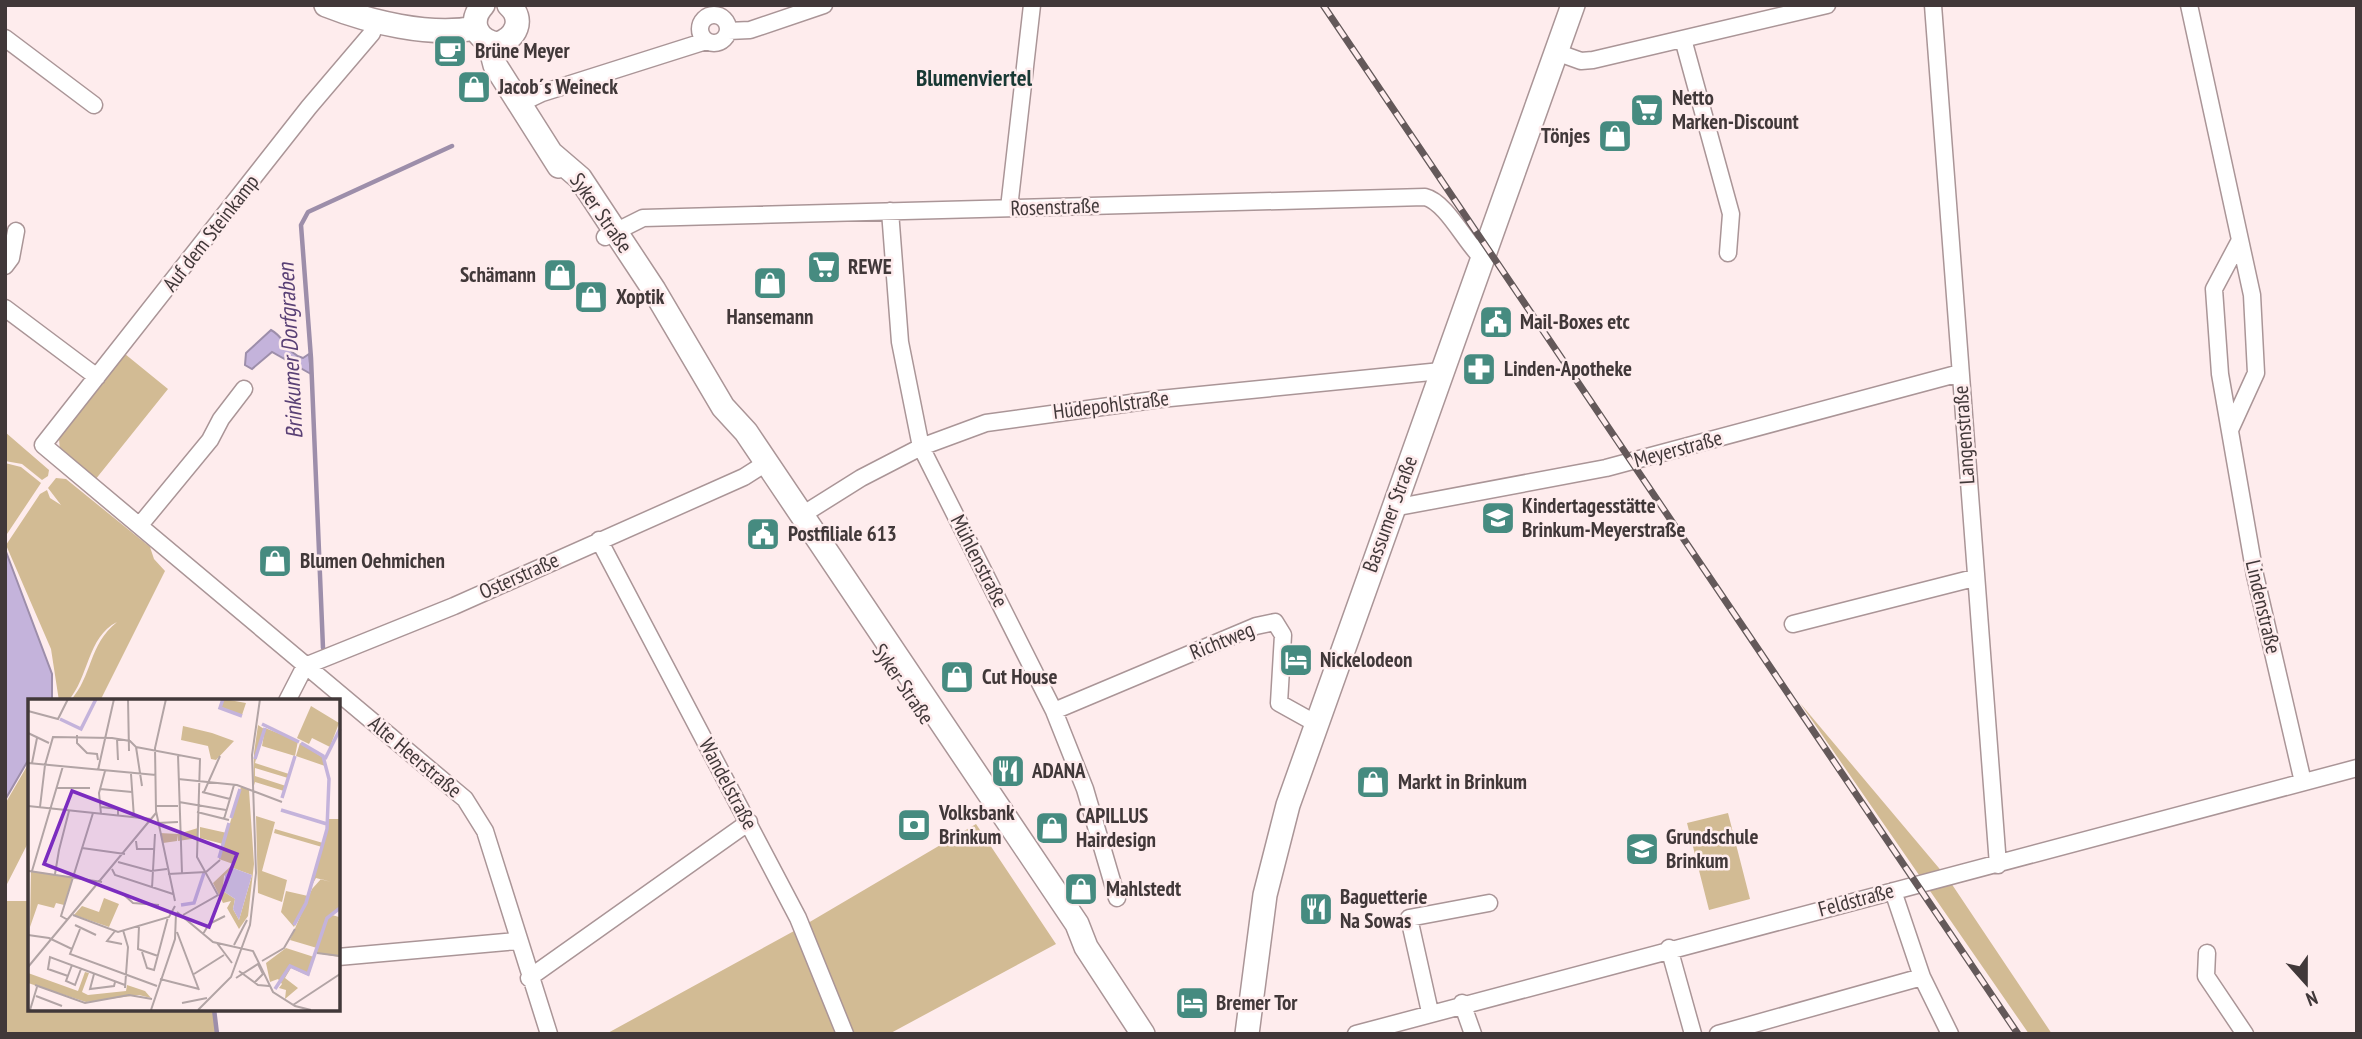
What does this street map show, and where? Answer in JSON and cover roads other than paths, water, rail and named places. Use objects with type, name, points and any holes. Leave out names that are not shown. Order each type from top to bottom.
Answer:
[{"type":"street","points":[[326,5],[376,20],[458,32],[482,23],[517,27],[513,7]]},
{"type":"street","points":[[728,31],[750,30],[824,5]]},
{"type":"street","points":[[1009,208],[1032,5]]},
{"type":"street","name":"Bassumer Straße","points":[[1247,1034],[1257,945],[1274,848],[1315,723],[1573,5]]},
{"type":"street","points":[[1556,52],[1581,61],[1593,60],[1827,5]]},
{"type":"street","name":"Langenstraße","points":[[1933,5],[1974,578],[1998,865]]},
{"type":"street","points":[[2189,5],[2252,295],[2256,373],[2230,430]]},
{"type":"street","points":[[706,41],[700,26],[710,15],[723,18],[728,31]]},
{"type":"street","name":"Auf dem Steinkamp","points":[[43,445],[309,107],[372,33],[376,20]]},
{"type":"street","name":"Syker Straße","points":[[482,23],[519,104],[552,154],[580,178],[610,233],[654,290],[665,313],[729,416],[746,432],[762,466],[1070,934],[1086,947]]},
{"type":"street","points":[[519,104],[542,93],[706,41],[720,42],[728,31]]},
{"type":"street","points":[[1684,39],[1731,214],[1728,253]]},
{"type":"street","points":[[7,43],[94,105]]},
{"type":"street","name":"Rosenstraße","points":[[610,233],[643,218],[1425,197],[1441,205],[1467,244],[1482,258]]},
{"type":"street","name":"Mühlenstraße","points":[[890,211],[900,341],[921,447],[1054,711],[1085,789],[1117,898]]},
{"type":"street","points":[[5,266],[11,258],[16,231]]},
{"type":"street","name":"Lindenstraße","points":[[2239,242],[2214,289],[2220,374],[2255,575],[2303,782]]},
{"type":"street","points":[[5,308],[97,377]]},
{"type":"street","name":"Hüdepohlstraße","points":[[802,515],[861,478],[921,447],[986,423],[1020,416],[1441,371]]},
{"type":"street","name":"Meyerstraße","points":[[1392,508],[1606,468],[1960,373]]},
{"type":"street","points":[[140,525],[210,440],[221,419],[244,389]]},
{"type":"street","name":"Alte Heerstraße","points":[[43,445],[305,666],[450,784],[477,813],[485,831],[548,1034]]},
{"type":"street","name":"Syker Straße","points":[[762,466],[802,515],[1077,924],[1086,947],[1143,1034]]},
{"type":"street","name":"Osterstraße","points":[[305,666],[453,606],[762,466]]},
{"type":"street","name":"Wandelstraße","points":[[599,540],[798,918],[845,1034]]},
{"type":"street","points":[[1793,624],[1974,578]]},
{"type":"street","name":"Richtweg","points":[[1054,711],[1256,626],[1275,622],[1283,635],[1279,703],[1315,723]]},
{"type":"street","points":[[288,699],[305,666]]},
{"type":"street","name":"Feldstraße","points":[[1356,1034],[1462,1003],[1998,865],[2357,768]]},
{"type":"street","points":[[529,978],[749,822]]},
{"type":"street","points":[[1893,891],[1922,977],[1950,1034]]},
{"type":"street","points":[[1430,1012],[1409,918],[1489,903]]},
{"type":"street","points":[[340,957],[517,941]]},
{"type":"street","points":[[1669,948],[1693,1034]]},
{"type":"street","points":[[2207,953],[2206,976],[2245,1034]]},
{"type":"street","points":[[1718,1034],[1922,977]]},
{"type":"street","points":[[1462,1003],[1473,1034]]},
{"type":"water","points":[[271,330],[298,356],[303,358],[309,354],[311,374],[272,352],[252,369],[245,365],[246,353]]},
{"type":"water","points":[[5,549],[52,674],[52,699],[28,699],[28,760],[5,800]]},
{"type":"waterway","name":"Brinkumer Dorfgraben","points":[[323,648],[311,358],[301,225],[308,212],[452,146]]},
{"type":"waterway","name":"Brinkumer Dorfgraben","points":[[214,1011],[217,1034]]},
{"type":"railway","points":[[1323,5],[2018,1034]]},
{"type":"place","name":"Brüne Meyer","points":[[450,51]]},
{"type":"place","name":"Jacob´s Weineck","points":[[474,87]]},
{"type":"place","name":"Netto Marken-Discount","points":[[1647,110]]},
{"type":"place","name":"Tönjes","points":[[1615,136]]},
{"type":"place","name":"REWE","points":[[824,267]]},
{"type":"place","name":"Schämann","points":[[560,275]]},
{"type":"place","name":"Hansemann","points":[[770,283]]},
{"type":"place","name":"Xoptik","points":[[591,297]]},
{"type":"place","name":"Mail-Boxes etc","points":[[1496,322]]},
{"type":"place","name":"Linden-Apotheke","points":[[1479,369]]},
{"type":"place","name":"Kindertagesstätte Brinkum-Meyerstraße","points":[[1498,518]]},
{"type":"place","name":"Postfiliale 613","points":[[763,534]]},
{"type":"place","name":"Blumen Oehmichen","points":[[275,561]]},
{"type":"place","name":"Nickelodeon","points":[[1296,660]]},
{"type":"place","name":"Cut House","points":[[957,677]]},
{"type":"place","name":"ADANA","points":[[1008,771]]},
{"type":"place","name":"Markt in Brinkum","points":[[1373,782]]},
{"type":"place","name":"Volksbank Brinkum","points":[[914,825]]},
{"type":"place","name":"CAPILLUS Hairdesign","points":[[1052,828]]},
{"type":"place","name":"Grundschule Brinkum","points":[[1642,849]]},
{"type":"place","name":"Mahlstedt","points":[[1081,889]]},
{"type":"place","name":"Baguetterie Na Sowas","points":[[1316,909]]},
{"type":"place","name":"Bremer Tor","points":[[1192,1003]]},
{"type":"district","name":"Blumenviertel","points":[[974,78]]}]
